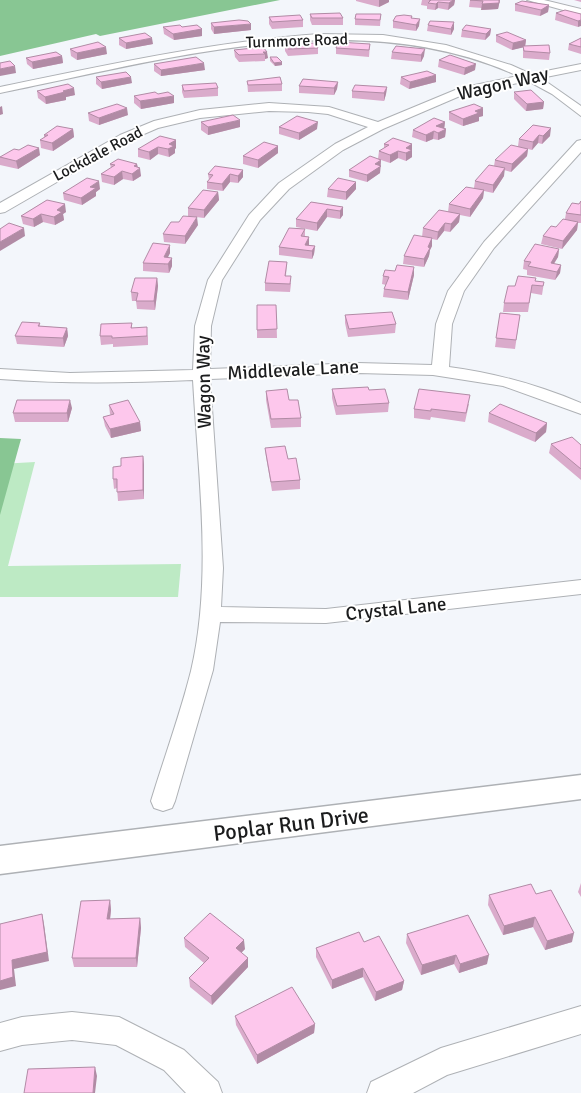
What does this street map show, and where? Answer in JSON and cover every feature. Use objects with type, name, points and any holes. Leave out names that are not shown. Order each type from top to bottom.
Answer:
[{"type":"street","points":[[532,0],[581,12]]},
{"type":"street","name":"Turnmore Road","points":[[0,90],[237,43],[321,38],[364,38],[428,45],[490,60],[532,77],[561,94],[581,112]]},
{"type":"street","name":"Wagon Way","points":[[163,801],[202,670],[210,614],[213,568],[201,374],[203,326],[215,280],[254,218],[284,186],[316,162],[379,126],[464,90],[581,67]]},
{"type":"street","name":"Lockdale Road","points":[[0,208],[124,138],[154,125],[200,114],[269,106],[308,108],[329,111],[379,126]]},
{"type":"street","points":[[440,370],[444,324],[456,291],[489,245],[581,144]]},
{"type":"street","name":"Middlevale Lane","points":[[0,374],[76,378],[376,366],[440,370],[493,378],[525,387],[581,409]]},
{"type":"street","name":"Crystal Lane","points":[[210,614],[326,616],[581,587]]},
{"type":"street","name":"Poplar Run Drive","points":[[0,860],[581,787]]},
{"type":"street","points":[[382,1093],[441,1062],[581,1020]]},
{"type":"street","points":[[0,1037],[22,1031],[72,1026],[119,1031],[174,1060],[207,1093]]},
{"type":"green space","points":[[0,0],[280,0],[100,36],[96,34],[0,56]]},
{"type":"green space","points":[[0,438],[21,439],[0,515]]},
{"type":"green space","points":[[35,462],[8,566],[181,564],[178,597],[0,597],[0,464]]},
{"type":"building","points":[[431,0],[453,0],[449,3],[428,3]]},
{"type":"building","points":[[470,0],[499,0],[499,3],[482,4],[483,1]]},
{"type":"building","points":[[522,1],[549,5],[541,10],[515,4]]},
{"type":"building","points":[[565,10],[581,14],[581,20],[578,21],[556,13]]},
{"type":"building","points":[[340,13],[343,18],[312,18],[310,14]]},
{"type":"building","points":[[356,14],[381,14],[380,20],[355,19]]},
{"type":"building","points":[[300,15],[303,20],[272,22],[269,17]]},
{"type":"building","points":[[404,15],[420,19],[416,25],[393,21],[396,16]]},
{"type":"building","points":[[248,21],[251,24],[214,27],[211,23]]},
{"type":"building","points":[[430,21],[454,22],[451,29],[428,25]]},
{"type":"building","points":[[180,25],[182,27],[197,25],[202,29],[173,34],[163,27]]},
{"type":"building","points":[[466,25],[491,29],[486,34],[462,30]]},
{"type":"building","points":[[507,32],[526,40],[513,43],[496,35]]},
{"type":"building","points":[[145,33],[152,38],[126,43],[119,38]]},
{"type":"building","points":[[581,38],[581,47],[569,44]]},
{"type":"building","points":[[98,42],[106,47],[77,53],[70,49]]},
{"type":"building","points":[[338,42],[370,44],[369,50],[336,48]]},
{"type":"building","points":[[315,43],[318,48],[288,49],[285,44]]},
{"type":"building","points":[[549,45],[550,53],[524,51],[523,46]]},
{"type":"building","points":[[396,46],[425,49],[421,55],[392,52]]},
{"type":"building","points":[[263,47],[267,52],[263,52],[265,54],[239,55],[234,50]]},
{"type":"building","points":[[56,52],[62,56],[32,62],[26,58]]},
{"type":"building","points":[[450,55],[476,64],[465,68],[439,60]]},
{"type":"building","points":[[196,57],[204,63],[161,70],[154,64]]},
{"type":"building","points":[[270,57],[277,57],[282,62],[274,63]]},
{"type":"building","points":[[10,61],[15,66],[0,69],[0,63]]},
{"type":"building","points":[[427,71],[436,75],[410,82],[401,77]]},
{"type":"building","points":[[126,72],[131,77],[101,82],[96,77]]},
{"type":"building","points":[[280,77],[282,84],[248,85],[247,81]]},
{"type":"building","points":[[303,79],[338,82],[334,88],[299,86]]},
{"type":"building","points":[[216,83],[218,88],[184,91],[182,85]]},
{"type":"building","points":[[68,84],[74,88],[45,97],[37,91]]},
{"type":"building","points":[[355,85],[387,87],[384,93],[352,91]]},
{"type":"building","points":[[531,90],[544,102],[527,104],[514,92]]},
{"type":"building","points":[[155,92],[158,94],[168,92],[174,96],[140,101],[134,96]]},
{"type":"building","points":[[117,104],[127,108],[99,118],[88,113]]},
{"type":"building","points":[[474,104],[483,108],[475,111],[479,113],[463,119],[449,112]]},
{"type":"building","points":[[233,115],[240,120],[208,127],[201,122]]},
{"type":"building","points":[[297,116],[318,122],[299,133],[279,127]]},
{"type":"building","points":[[434,118],[445,122],[436,126],[446,129],[438,133],[434,131],[426,135],[413,130]]},
{"type":"building","points":[[533,125],[551,128],[543,136],[539,135],[533,142],[519,139]]},
{"type":"building","points":[[57,126],[73,129],[52,143],[40,140],[48,135],[44,135]]},
{"type":"building","points":[[160,136],[176,140],[169,144],[174,146],[168,149],[158,147],[149,152],[138,149]]},
{"type":"building","points":[[393,138],[412,144],[406,148],[412,150],[406,153],[398,151],[390,155],[379,151],[389,145],[384,144]]},
{"type":"building","points":[[264,142],[278,146],[258,160],[243,156]]},
{"type":"building","points":[[28,145],[39,148],[16,161],[0,157],[14,149],[19,150]]},
{"type":"building","points":[[511,145],[528,149],[512,164],[495,160]]},
{"type":"building","points":[[370,156],[381,160],[375,164],[381,166],[367,175],[349,170]]},
{"type":"building","points":[[118,159],[137,164],[134,166],[140,168],[132,174],[122,171],[114,177],[101,174],[115,165],[110,164]]},
{"type":"building","points":[[489,165],[505,168],[493,185],[475,181]]},
{"type":"building","points":[[215,166],[243,170],[238,176],[230,174],[222,184],[207,182],[213,175],[208,174]]},
{"type":"building","points":[[87,178],[99,181],[90,187],[96,188],[81,198],[63,193]]},
{"type":"building","points":[[338,178],[356,182],[346,192],[328,189]]},
{"type":"building","points":[[466,187],[484,190],[470,209],[449,204]]},
{"type":"building","points":[[203,190],[218,192],[204,210],[188,208]]},
{"type":"building","points":[[47,200],[65,204],[57,210],[62,212],[54,217],[41,214],[33,219],[21,216]]},
{"type":"building","points":[[581,201],[581,215],[566,213],[572,203],[579,204]]},
{"type":"building","points":[[311,202],[343,207],[340,211],[327,209],[317,223],[296,219]]},
{"type":"building","points":[[439,210],[460,214],[451,224],[445,223],[438,232],[423,228]]},
{"type":"building","points":[[183,216],[197,217],[185,236],[163,234],[171,222],[179,222]]},
{"type":"building","points":[[563,219],[578,222],[563,241],[543,236],[551,226],[556,227]]},
{"type":"building","points":[[9,223],[24,228],[0,242],[0,229]]},
{"type":"building","points":[[289,228],[305,229],[301,236],[309,237],[305,245],[315,246],[312,251],[279,247]]},
{"type":"building","points":[[414,235],[432,238],[428,247],[430,248],[424,259],[404,256]]},
{"type":"building","points":[[153,243],[170,245],[164,257],[172,258],[168,264],[143,263]]},
{"type":"building","points":[[535,244],[559,249],[551,263],[561,265],[557,272],[528,266],[531,262],[524,261]]},
{"type":"building","points":[[269,261],[287,262],[285,276],[291,276],[290,284],[265,283]]},
{"type":"building","points":[[397,265],[414,267],[408,292],[384,289],[389,277],[383,276],[385,270],[395,271]]},
{"type":"building","points":[[518,276],[536,278],[535,281],[544,282],[543,286],[532,285],[529,303],[504,303],[508,286],[515,286]]},
{"type":"building","points":[[135,278],[157,278],[154,301],[136,301],[138,293],[131,292]]},
{"type":"building","points":[[257,305],[276,305],[277,329],[257,330]]},
{"type":"building","points":[[392,312],[396,324],[349,329],[345,315]]},
{"type":"building","points":[[500,313],[520,315],[516,340],[496,338]]},
{"type":"building","points":[[22,322],[40,323],[38,326],[67,328],[63,338],[15,336]]},
{"type":"building","points":[[132,323],[131,328],[147,327],[147,336],[112,338],[112,336],[100,336],[101,324]]},
{"type":"building","points":[[368,387],[369,390],[385,389],[389,403],[337,406],[332,389]]},
{"type":"building","points":[[287,389],[289,400],[298,400],[301,418],[271,419],[266,391]]},
{"type":"building","points":[[419,389],[470,395],[466,413],[414,409]]},
{"type":"building","points":[[17,400],[70,400],[67,413],[13,413]]},
{"type":"building","points":[[128,400],[140,422],[110,429],[103,417],[114,414],[109,405]]},
{"type":"building","points":[[500,404],[547,423],[536,433],[489,413]]},
{"type":"building","points":[[572,437],[581,445],[581,469],[551,444]]},
{"type":"building","points":[[285,446],[288,459],[296,458],[300,480],[271,482],[265,448]]},
{"type":"building","points":[[143,456],[143,490],[117,492],[117,479],[113,479],[113,467],[121,466],[121,458]]},
{"type":"building","points":[[531,884],[536,894],[551,890],[574,933],[547,941],[535,917],[504,926],[489,895]]},
{"type":"building","points":[[110,900],[107,919],[140,918],[136,958],[72,958],[81,901]]},
{"type":"building","points":[[210,913],[244,940],[236,948],[248,958],[211,996],[189,978],[209,958],[184,938]]},
{"type":"building","points":[[42,914],[47,952],[12,960],[13,977],[0,981],[0,924]]},
{"type":"building","points":[[468,915],[489,955],[460,964],[456,955],[422,965],[407,934]]},
{"type":"building","points":[[359,932],[364,942],[379,936],[404,981],[376,992],[363,968],[332,980],[316,948]]},
{"type":"building","points":[[292,987],[315,1024],[257,1055],[235,1016]]},
{"type":"building","points":[[95,1067],[93,1093],[24,1093],[28,1069]]}]
